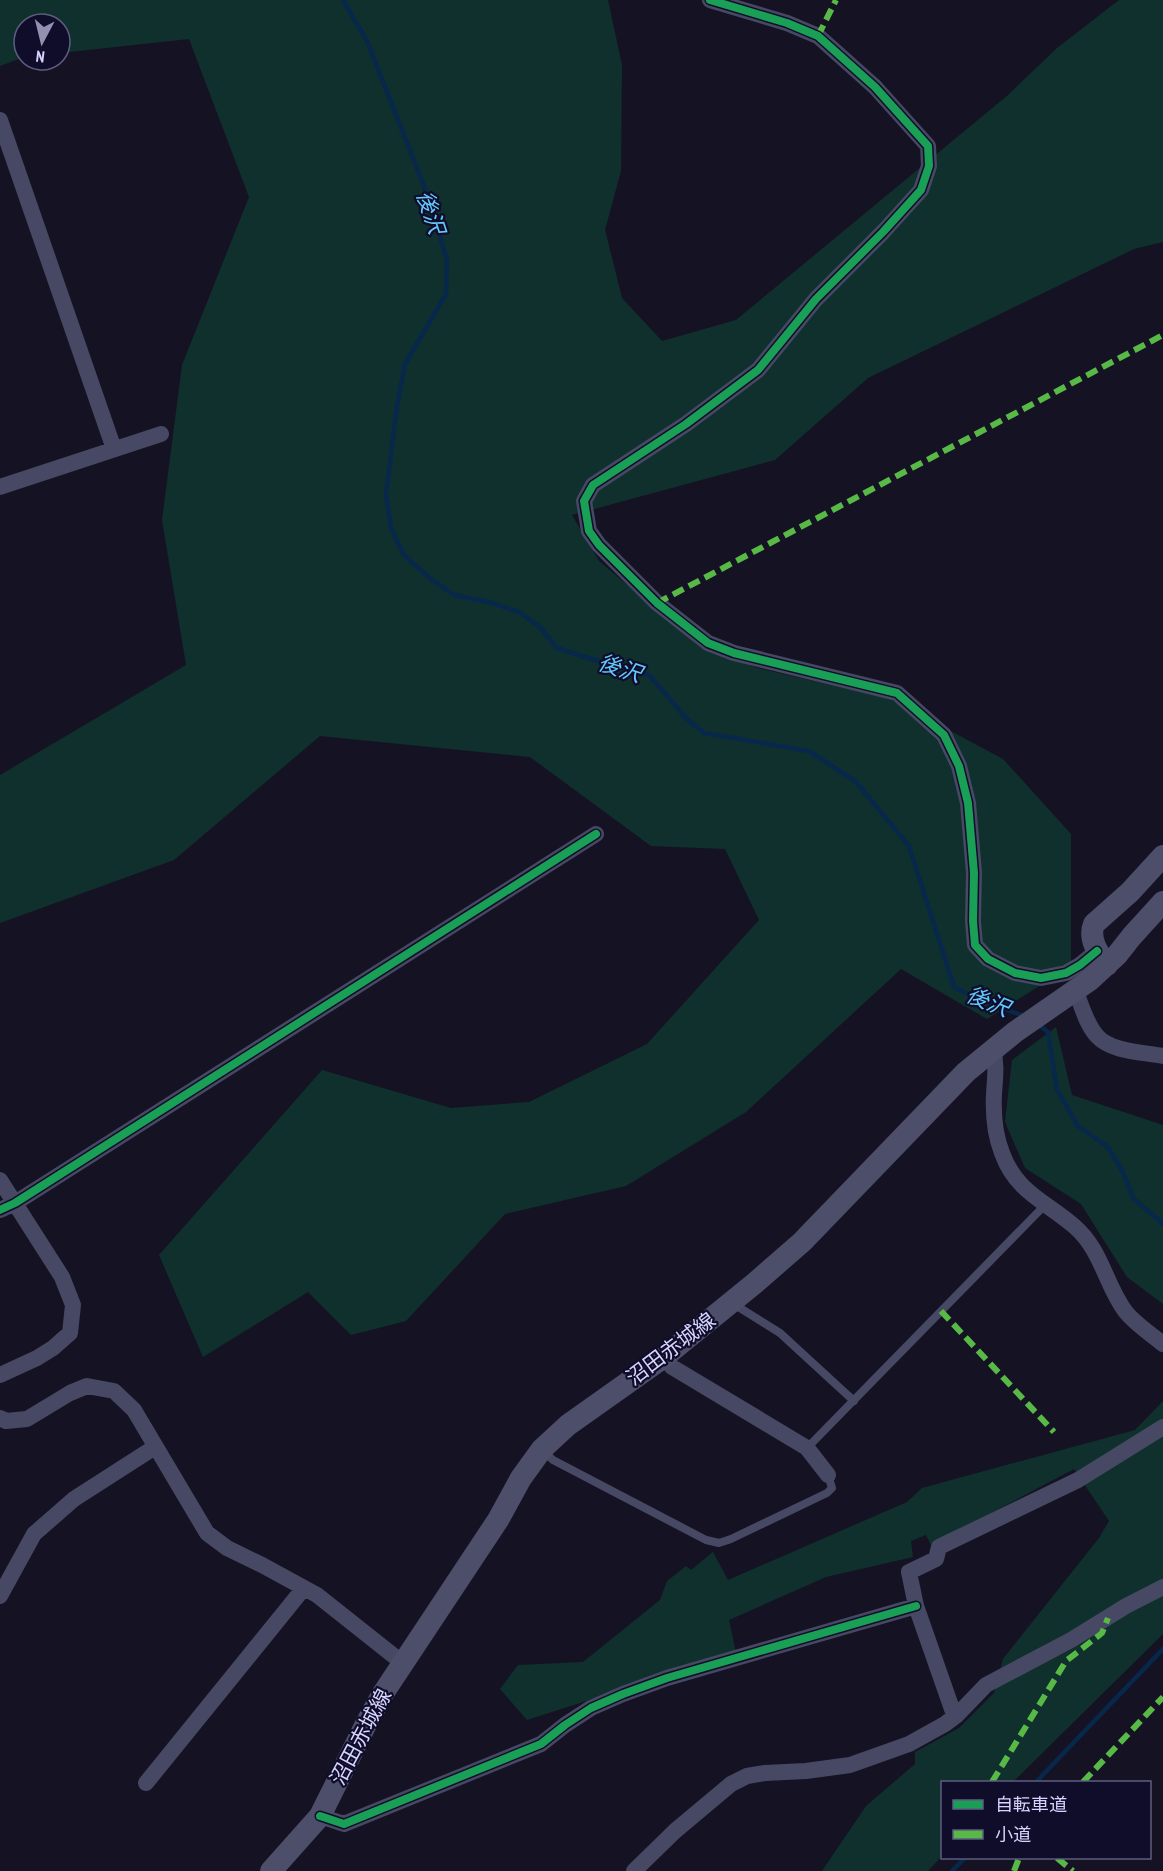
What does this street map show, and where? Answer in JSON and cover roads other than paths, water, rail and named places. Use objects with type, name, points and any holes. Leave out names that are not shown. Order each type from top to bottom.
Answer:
[{"type":"main road","points":[[1102,958],[1092,938],[1091,930],[1094,924],[1130,892],[1163,856]]},
{"type":"main road","name":"沼田赤城線","points":[[271,1871],[320,1816],[382,1695],[498,1520],[521,1479],[542,1449],[585,1413],[664,1357],[732,1303],[802,1242],[966,1072],[1015,1032],[1090,980],[1102,958],[1163,902]]},
{"type":"street","points":[[710,0],[787,23],[818,36],[874,87],[928,146],[929,166],[921,190],[816,299],[758,370],[686,424],[592,485],[584,501],[589,531],[599,545],[657,603],[708,643],[734,653],[897,693],[944,735],[959,766],[968,803],[974,873],[975,945],[988,959],[1016,973],[1041,978],[1066,973],[1080,965],[1102,958]]},
{"type":"street","points":[[0,120],[114,449]]},
{"type":"street","points":[[0,487],[161,434]]},
{"type":"street","points":[[8,1206],[596,834]]},
{"type":"street","points":[[1066,995],[1098,1037],[1118,1048],[1163,1056]]},
{"type":"street","points":[[993,1049],[997,1072],[994,1095],[995,1116],[1001,1152],[1014,1177],[1037,1200],[1074,1226],[1090,1243],[1126,1312],[1163,1344]]},
{"type":"street","points":[[0,1180],[8,1206],[62,1277],[74,1305],[70,1333],[45,1353],[0,1375]]},
{"type":"street","points":[[664,1357],[672,1367],[807,1448],[828,1475]]},
{"type":"street","points":[[0,1418],[6,1421],[27,1419],[70,1393],[87,1386],[114,1391],[134,1410],[207,1533],[227,1548],[262,1564],[317,1595],[404,1664]]},
{"type":"street","points":[[957,1715],[952,1709],[916,1606],[909,1572],[936,1560],[939,1546],[1078,1480],[1163,1426]]},
{"type":"street","points":[[0,1596],[34,1534],[74,1499],[155,1447]]},
{"type":"street","points":[[634,1871],[675,1831],[731,1784],[747,1776],[765,1773],[806,1771],[850,1765],[909,1744],[957,1715],[986,1685],[1071,1640],[1126,1606],[1163,1587]]},
{"type":"street","points":[[146,1783],[304,1588]]},
{"type":"street","points":[[320,1816],[344,1824],[541,1744],[591,1708],[623,1694],[666,1678],[916,1606]]},
{"type":"lane","points":[[807,1448],[1045,1205]]},
{"type":"lane","points":[[732,1303],[780,1333],[854,1401]]},
{"type":"lane","points":[[542,1449],[553,1460],[706,1540],[719,1543],[827,1493],[832,1488],[828,1475]]},
{"type":"waterway","name":"後沢","points":[[343,0],[367,41],[429,199],[447,260],[446,294],[405,364],[397,406],[386,495],[391,528],[404,555],[427,576],[454,595],[489,602],[519,612],[540,627],[557,648],[607,664],[632,668],[650,676],[687,719],[704,733],[809,751],[856,782],[909,846],[954,987],[980,1000],[1024,1016]]},
{"type":"waterway","name":"後沢","points":[[1039,1025],[1048,1032],[1057,1090],[1078,1126],[1108,1147],[1124,1174],[1133,1198],[1163,1224]]},
{"type":"waterway","points":[[1037,1781],[1163,1649]]},
{"type":"waterway","points":[[952,1871],[964,1859]]}]
